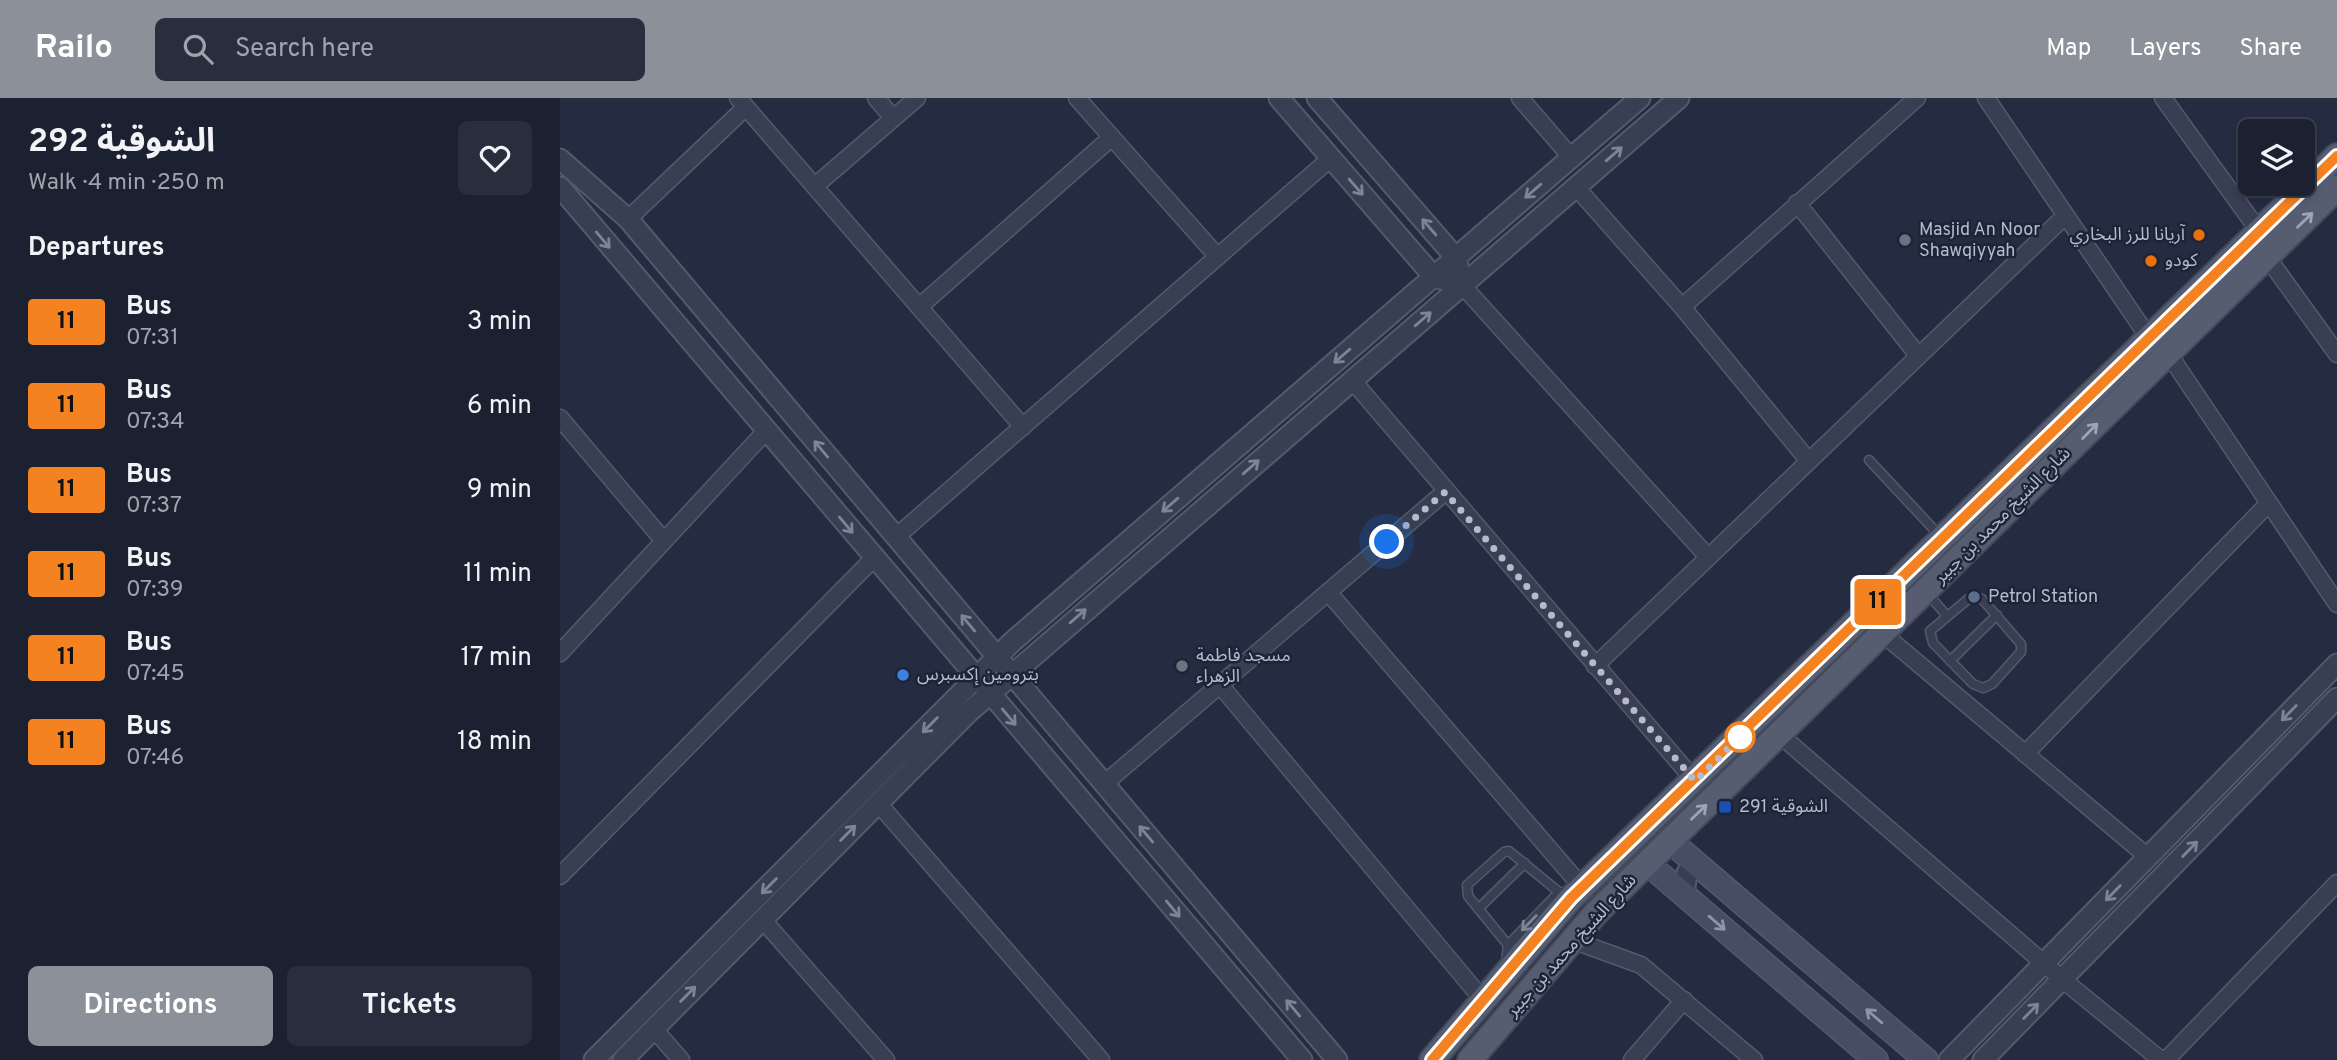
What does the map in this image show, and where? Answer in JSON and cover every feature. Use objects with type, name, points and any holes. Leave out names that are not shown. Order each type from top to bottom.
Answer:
[{"type":"main road","name":"شارع الشيخ محمد بن جبير","points":[[1472,1059],[1573,940],[1647,863],[1926,591],[2159,346],[2259,231],[2337,156]]},
{"type":"main road","name":"شارع الشيخ محمد بن جبير","points":[[1432,1060],[1573,890],[1695,781],[1943,539],[2159,346],[2267,257],[2337,188]]},
{"type":"main road","points":[[1670,841],[1926,1060]]},
{"type":"main road","points":[[1647,863],[1876,1060]]},
{"type":"street","points":[[876,98],[893,118]]},
{"type":"street","points":[[815,186],[917,98]]},
{"type":"street","points":[[1077,98],[1218,257]]},
{"type":"street","points":[[1279,98],[1434,277],[1462,285]]},
{"type":"street","points":[[1317,98],[1456,258],[1462,285],[1708,557]]},
{"type":"street","points":[[1520,98],[1571,157]]},
{"type":"street","points":[[623,1060],[878,803],[983,686],[997,657],[1640,98]]},
{"type":"street","points":[[594,1060],[983,686],[1011,674],[1679,98]]},
{"type":"street","points":[[1682,307],[1916,98]]},
{"type":"street","points":[[1986,98],[2065,216],[2159,346],[2337,604]]},
{"type":"street","points":[[2163,98],[2259,231]]},
{"type":"street","points":[[628,219],[742,103],[1023,427]]},
{"type":"street","points":[[919,307],[1112,136]]},
{"type":"street","points":[[896,537],[1331,158]]},
{"type":"street","points":[[560,159],[628,219],[1337,1060]]},
{"type":"street","points":[[560,187],[1302,1060]]},
{"type":"street","points":[[1576,187],[1682,307],[1808,460]]},
{"type":"street","points":[[1797,202],[1917,354]]},
{"type":"street","points":[[1595,666],[1917,354],[2065,216]]},
{"type":"street","points":[[2267,257],[2337,354]]},
{"type":"street","points":[[1352,380],[1445,492],[1695,781]]},
{"type":"street","points":[[560,418],[664,541]]},
{"type":"street","points":[[560,653],[766,431]]},
{"type":"street","points":[[1104,784],[1445,492]]},
{"type":"street","points":[[2025,754],[2269,503]]},
{"type":"street","points":[[560,876],[874,558]]},
{"type":"street","points":[[1328,592],[1573,890]]},
{"type":"street","points":[[1882,633],[2148,857]]},
{"type":"street","points":[[1949,1060],[2337,664]]},
{"type":"street","points":[[1220,685],[1483,1000]]},
{"type":"street","points":[[1983,1060],[2337,698]]},
{"type":"street","points":[[1779,734],[2062,979],[2161,1060]]},
{"type":"street","points":[[878,803],[1101,1060]]},
{"type":"street","points":[[1684,894],[1687,873],[1702,869]]},
{"type":"street","points":[[2166,1060],[2337,883]]},
{"type":"street","points":[[762,919],[887,1060]]},
{"type":"street","points":[[1573,940],[1641,965],[1754,1060]]},
{"type":"street","points":[[1632,1060],[1684,1000]]},
{"type":"street","points":[[654,1029],[681,1060]]},
{"type":"lane","points":[[1869,460],[1943,539]]},
{"type":"lane","points":[[1926,591],[1947,616]]},
{"type":"lane","points":[[1973,595],[1982,599],[1997,615],[2014,632],[2021,644],[2021,652],[1992,684],[1983,688],[1973,684],[1950,661],[1930,636],[1930,631],[1973,595]]},
{"type":"lane","points":[[1950,661],[1997,615]]},
{"type":"lane","points":[[1505,975],[1508,945],[1573,890],[1525,863],[1513,853],[1504,852],[1467,885],[1465,891],[1508,945]]},
{"type":"lane","points":[[1478,909],[1525,863]]},
{"type":"bus line","name":"11","points":[[1432,1060],[1571,898],[2337,156]]},
{"type":"place","name":"آريانا للرز البخاري","points":[[2199,235]]},
{"type":"place","name":"Masjid An Noor Shawqiyyah","points":[[1905,240]]},
{"type":"place","name":"كودو","points":[[2151,261]]},
{"type":"place","name":"Petrol Station","points":[[1974,597]]},
{"type":"place","name":"مسجد فاطمة الزهراء","points":[[1182,666]]},
{"type":"place","name":"بترومين إكسبرس","points":[[903,675]]},
{"type":"place","name":"الشوقية 291","points":[[1725,807]]},
{"type":"route","points":[[1387,542],[1445,492],[1695,781],[1740,737]]}]
